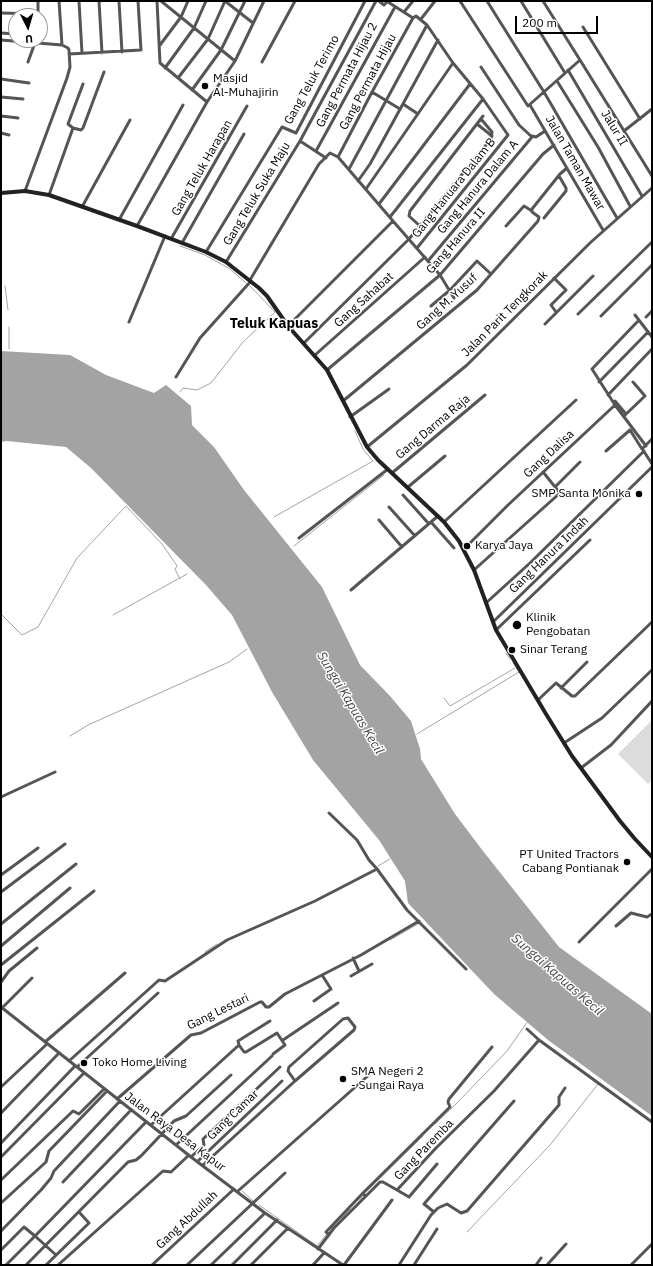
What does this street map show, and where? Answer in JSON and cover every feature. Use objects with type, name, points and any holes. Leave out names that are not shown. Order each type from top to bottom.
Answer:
[{"type":"main road","points":[[1,193],[25,191],[49,195],[165,236],[206,252],[226,262],[267,296],[288,326],[327,370],[350,418],[367,447],[444,522],[464,549],[474,570],[496,630],[564,743],[629,832],[652,857]]},
{"type":"street","points":[[59,1],[62,45]]},
{"type":"street","points":[[79,1],[82,54]]},
{"type":"street","points":[[99,1],[102,53]]},
{"type":"street","points":[[119,1],[122,52]]},
{"type":"street","points":[[69,54],[141,50],[138,1]]},
{"type":"street","points":[[158,1],[160,62],[165,68],[207,102]]},
{"type":"street","points":[[161,1],[168,3],[181,17],[235,61]]},
{"type":"street","points":[[160,45],[181,17],[188,1]]},
{"type":"street","points":[[165,68],[194,28],[206,1]]},
{"type":"street","points":[[178,78],[208,39],[225,1],[253,23]]},
{"type":"street","points":[[192,90],[221,50],[244,1]]},
{"type":"street","points":[[137,226],[207,102],[235,61],[264,1]]},
{"type":"street","points":[[262,62],[295,1]]},
{"type":"street","name":"Gang Teluk Terimo","points":[[206,252],[282,127],[296,133],[365,1]]},
{"type":"street","points":[[300,141],[377,1],[384,5],[388,1]]},
{"type":"street","name":"Gang Hanuara Dalam B","points":[[388,1],[404,12],[421,19],[427,25],[453,62],[483,99],[508,136],[417,248]]},
{"type":"street","points":[[404,12],[413,1]]},
{"type":"street","points":[[421,19],[435,1]]},
{"type":"street","name":"Jalan Taman Mawar","points":[[460,1],[528,105],[530,105],[603,230]]},
{"type":"street","points":[[487,1],[544,92],[618,218]]},
{"type":"street","name":"Jalur II","points":[[521,1],[567,72],[642,196]]},
{"type":"street","points":[[543,1],[652,176]]},
{"type":"street","name":"Gang Permata Hijau 2","points":[[316,151],[395,7]]},
{"type":"street","name":"Gang Permata Hijau","points":[[338,157],[414,17]]},
{"type":"street","points":[[349,169],[427,25]]},
{"type":"street","points":[[583,27],[640,119]]},
{"type":"street","points":[[358,181],[370,164],[438,40]]},
{"type":"street","points":[[25,191],[70,67],[68,48],[62,45],[48,43]]},
{"type":"street","points":[[28,62],[33,48]]},
{"type":"street","points":[[530,105],[580,60]]},
{"type":"street","points":[[366,189],[453,62]]},
{"type":"street","name":"Gang Hanura Dalam A","points":[[428,261],[532,136],[519,124],[481,68]]},
{"type":"street","points":[[83,84],[68,124],[73,128],[81,130],[104,72]]},
{"type":"street","points":[[1,79],[29,83]]},
{"type":"street","points":[[556,81],[598,147],[630,206]]},
{"type":"street","points":[[379,204],[470,84]]},
{"type":"street","points":[[372,92],[400,109]]},
{"type":"street","points":[[1,97],[23,99]]},
{"type":"street","points":[[390,217],[483,99]]},
{"type":"street","points":[[403,104],[418,114]]},
{"type":"street","points":[[119,220],[184,105]]},
{"type":"street","name":"Gang Teluk Harapan","points":[[171,239],[247,106]]},
{"type":"street","points":[[624,131],[652,109]]},
{"type":"street","points":[[1,116],[18,118]]},
{"type":"street","points":[[304,343],[409,239],[420,226],[492,136],[492,132],[482,117],[410,212],[409,216],[420,226]]},
{"type":"street","points":[[82,207],[130,120]]},
{"type":"street","points":[[477,124],[492,136]]},
{"type":"street","points":[[49,195],[73,128]]},
{"type":"street","points":[[532,136],[536,137],[545,131]]},
{"type":"street","points":[[1,133],[9,135]]},
{"type":"street","points":[[182,243],[244,134]]},
{"type":"street","name":"Gang Teluk Suka Maju","points":[[226,262],[300,141],[326,158]]},
{"type":"street","name":"Gang Hanura II","points":[[327,370],[440,275],[539,158],[554,145]]},
{"type":"street","points":[[176,377],[200,338],[250,281],[306,185],[331,153],[338,157],[349,169],[425,257],[440,275],[454,298]]},
{"type":"street","points":[[506,226],[524,206],[532,211],[567,168]]},
{"type":"street","points":[[544,218],[566,191],[559,176]]},
{"type":"street","name":"Jalan Parit Tengkorak","points":[[367,447],[467,365],[603,230],[652,188]]},
{"type":"street","name":"Gang M. Yusuf","points":[[343,401],[461,305],[538,221],[538,218],[532,211]]},
{"type":"street","points":[[288,326],[393,221]]},
{"type":"street","points":[[129,322],[165,236]]},
{"type":"street","points":[[578,314],[652,242]]},
{"type":"street","name":"Gang Sahabat","points":[[315,355],[425,257]]},
{"type":"street","points":[[431,306],[450,290],[477,261],[491,274]]},
{"type":"street","points":[[601,316],[652,265]]},
{"type":"street","points":[[545,324],[593,276]]},
{"type":"street","points":[[554,278],[566,290],[551,305],[556,312]]},
{"type":"street","points":[[646,317],[652,311]]},
{"type":"street","points":[[635,315],[652,337]]},
{"type":"street","points":[[639,320],[593,368],[592,371],[646,446]]},
{"type":"street","points":[[599,382],[648,332]]},
{"type":"street","points":[[608,395],[652,349]]},
{"type":"street","points":[[625,415],[645,396],[633,382]]},
{"type":"street","points":[[350,418],[388,389]]},
{"type":"street","name":"Gang Darma Raja","points":[[392,473],[485,395]]},
{"type":"street","points":[[444,522],[576,400]]},
{"type":"street","name":"Gang Dalisa","points":[[464,549],[615,403]]},
{"type":"street","points":[[606,451],[630,430],[652,464]]},
{"type":"street","points":[[486,603],[530,563],[643,450],[652,439]]},
{"type":"street","points":[[408,487],[445,456]]},
{"type":"street","points":[[556,486],[580,462]]},
{"type":"street","name":"Gang Hanura Indah","points":[[492,622],[652,467]]},
{"type":"street","points":[[299,538],[388,469]]},
{"type":"street","points":[[474,570],[560,493],[544,472]]},
{"type":"street","points":[[403,495],[454,548]]},
{"type":"street","points":[[389,508],[415,536]]},
{"type":"street","points":[[351,590],[438,516]]},
{"type":"street","points":[[378,520],[402,547]]},
{"type":"street","points":[[496,630],[590,540]]},
{"type":"street","points":[[538,700],[555,683],[572,696],[576,696],[652,622]]},
{"type":"street","points":[[561,688],[587,662]]},
{"type":"street","points":[[564,743],[602,718],[652,670]]},
{"type":"street","points":[[581,768],[611,745],[652,701]]},
{"type":"street","points":[[1,797],[55,772]]},
{"type":"street","points":[[329,812],[357,840],[369,860],[408,910],[466,969]]},
{"type":"street","points":[[1,892],[65,844]]},
{"type":"street","points":[[1,875],[38,848]]},
{"type":"street","points":[[1,924],[76,864]]},
{"type":"street","points":[[69,1061],[159,980],[165,981],[227,940],[308,905],[377,869]]},
{"type":"street","points":[[579,942],[652,869]]},
{"type":"street","points":[[1,946],[70,888]]},
{"type":"street","points":[[1,965],[94,891]]},
{"type":"street","points":[[616,926],[631,913],[647,917],[652,914]]},
{"type":"street","name":"Gang Lestari","points":[[118,1100],[190,1035],[201,1033],[260,1002],[262,1002],[265,1007],[268,1007],[280,997],[361,955],[419,920]]},
{"type":"street","points":[[1,982],[9,972],[38,948]]},
{"type":"street","points":[[353,958],[359,971]]},
{"type":"street","points":[[351,976],[372,964]]},
{"type":"street","points":[[1,1087],[46,1043],[126,973]]},
{"type":"street","points":[[314,1001],[331,989],[322,975]]},
{"type":"street","points":[[1,1012],[2,1008],[32,978]]},
{"type":"street","points":[[1,1143],[76,1066],[158,993]]},
{"type":"street","points":[[283,1040],[338,1003]]},
{"type":"street","name":"Jalan Raya Desa Kapur","points":[[2,1008],[146,1122],[265,1213],[344,1265]]},
{"type":"street","points":[[203,1166],[295,1081],[354,1030],[355,1027],[348,1018],[343,1019],[289,1068],[288,1072],[295,1081]]},
{"type":"street","points":[[151,1125],[238,1045],[238,1041],[270,1021]]},
{"type":"street","points":[[527,1029],[539,1040],[652,1122]]},
{"type":"street","points":[[176,1145],[272,1055],[284,1046],[283,1040],[278,1033],[275,1033],[245,1053],[238,1045]]},
{"type":"street","name":"Gang Paremba","points":[[364,1195],[381,1181],[397,1190],[436,1148],[494,1091],[539,1040]]},
{"type":"street","points":[[318,1249],[338,1222],[444,1114],[450,1106],[448,1102],[449,1099],[492,1048]]},
{"type":"street","points":[[1,1113],[59,1053]]},
{"type":"street","points":[[58,1265],[163,1171],[171,1172],[204,1145],[203,1139],[280,1066]]},
{"type":"street","points":[[1,1157],[84,1073]]},
{"type":"street","points":[[238,1191],[370,1074]]},
{"type":"street","points":[[26,1265],[128,1162],[136,1160],[141,1156],[174,1121],[186,1116],[231,1075]]},
{"type":"street","name":"Gang Camar","points":[[198,1161],[282,1081]]},
{"type":"street","points":[[400,1265],[434,1212],[443,1204],[447,1204],[461,1213],[467,1211],[558,1105],[559,1097],[565,1088]]},
{"type":"street","points":[[1,1180],[73,1111],[80,1114],[105,1090]]},
{"type":"street","points":[[1,1203],[46,1162],[49,1151],[105,1090]]},
{"type":"street","points":[[1,1231],[41,1190],[50,1179],[54,1171],[118,1100]]},
{"type":"street","points":[[434,1212],[424,1204],[514,1100]]},
{"type":"street","points":[[63,1182],[131,1110]]},
{"type":"street","points":[[6,1265],[146,1122]]},
{"type":"street","points":[[397,1190],[408,1196],[437,1164]]},
{"type":"street","points":[[187,1265],[284,1173]]},
{"type":"street","name":"Gang Abdullah","points":[[152,1265],[234,1189]]},
{"type":"street","points":[[344,1265],[392,1200]]},
{"type":"street","points":[[46,1265],[89,1223],[79,1212]]},
{"type":"street","points":[[211,1265],[265,1213]]},
{"type":"street","points":[[232,1265],[277,1220]]},
{"type":"street","points":[[1,1250],[24,1227],[56,1255]]},
{"type":"street","points":[[251,1265],[288,1228]]},
{"type":"street","points":[[414,1265],[437,1229]]},
{"type":"street","points":[[547,1265],[566,1244]]},
{"type":"street","points":[[631,1265],[652,1244]]},
{"type":"street","points":[[313,1265],[324,1253]]},
{"type":"street","points":[[536,1265],[541,1258]]},
{"type":"shaded area","points":[[652,720],[652,780],[648,784],[618,754]]},
{"type":"water","name":"Sungai Kapuas Kecil","points":[[1,351],[70,355],[106,375],[154,393],[166,385],[191,406],[192,425],[214,447],[244,490],[322,587],[360,665],[390,696],[411,721],[420,749],[421,759],[455,814],[483,851],[559,947],[652,1014],[652,1116],[548,1040],[494,994],[408,903],[405,881],[379,840],[313,760],[272,692],[232,615],[206,585],[91,468],[66,447],[7,441],[1,442]]},
{"type":"waterway","points":[[180,246],[205,255],[230,269],[246,283]]},
{"type":"waterway","points":[[5,286],[8,310]]},
{"type":"waterway","points":[[180,392],[183,388],[197,390],[211,383],[243,342],[275,312],[250,286]]},
{"type":"waterway","points":[[9,327],[9,349]]},
{"type":"waterway","points":[[274,517],[373,461],[363,449],[355,431]]},
{"type":"waterway","points":[[294,546],[384,475]]},
{"type":"waterway","points":[[1,614],[22,635],[38,627],[77,558],[126,506],[162,544],[177,566],[175,569],[180,579]]},
{"type":"waterway","points":[[113,615],[187,574]]},
{"type":"waterway","points":[[70,736],[88,725],[229,662],[247,649]]},
{"type":"waterway","points":[[506,653],[510,659]]},
{"type":"waterway","points":[[417,734],[519,672],[513,663]]},
{"type":"waterway","points":[[444,698],[450,706],[515,668]]},
{"type":"waterway","points":[[378,866],[390,859]]},
{"type":"waterway","points":[[390,940],[418,924]]},
{"type":"waterway","points":[[205,952],[217,944]]},
{"type":"waterway","points":[[435,1124],[507,1051],[528,1021]]},
{"type":"waterway","points":[[467,1232],[550,1145],[598,1084]]},
{"type":"waterway","points":[[365,1193],[423,1136]]},
{"type":"waterway","points":[[242,1191],[253,1201]]},
{"type":"waterway","points":[[358,1200],[362,1197]]},
{"type":"waterway","points":[[259,1205],[317,1246],[326,1235]]},
{"type":"waterway","points":[[342,1218],[350,1209]]},
{"type":"place","name":"Masjid Al-Muhajirin","points":[[205,86]]},
{"type":"place","name":"SMP Santa Monika","points":[[639,494]]},
{"type":"place","name":"Karya Jaya","points":[[467,546]]},
{"type":"place","name":"Klinik Pengobatan","points":[[517,625]]},
{"type":"place","name":"Sinar Terang","points":[[512,650]]},
{"type":"place","name":"PT United Tractors Cabang Pontianak","points":[[627,862]]},
{"type":"place","name":"Toko Home Living","points":[[84,1063]]},
{"type":"place","name":"SMA Negeri 2 - Sungai Raya","points":[[343,1079]]},
{"type":"district","name":"Teluk Kapuas","points":[[274,324]]}]
